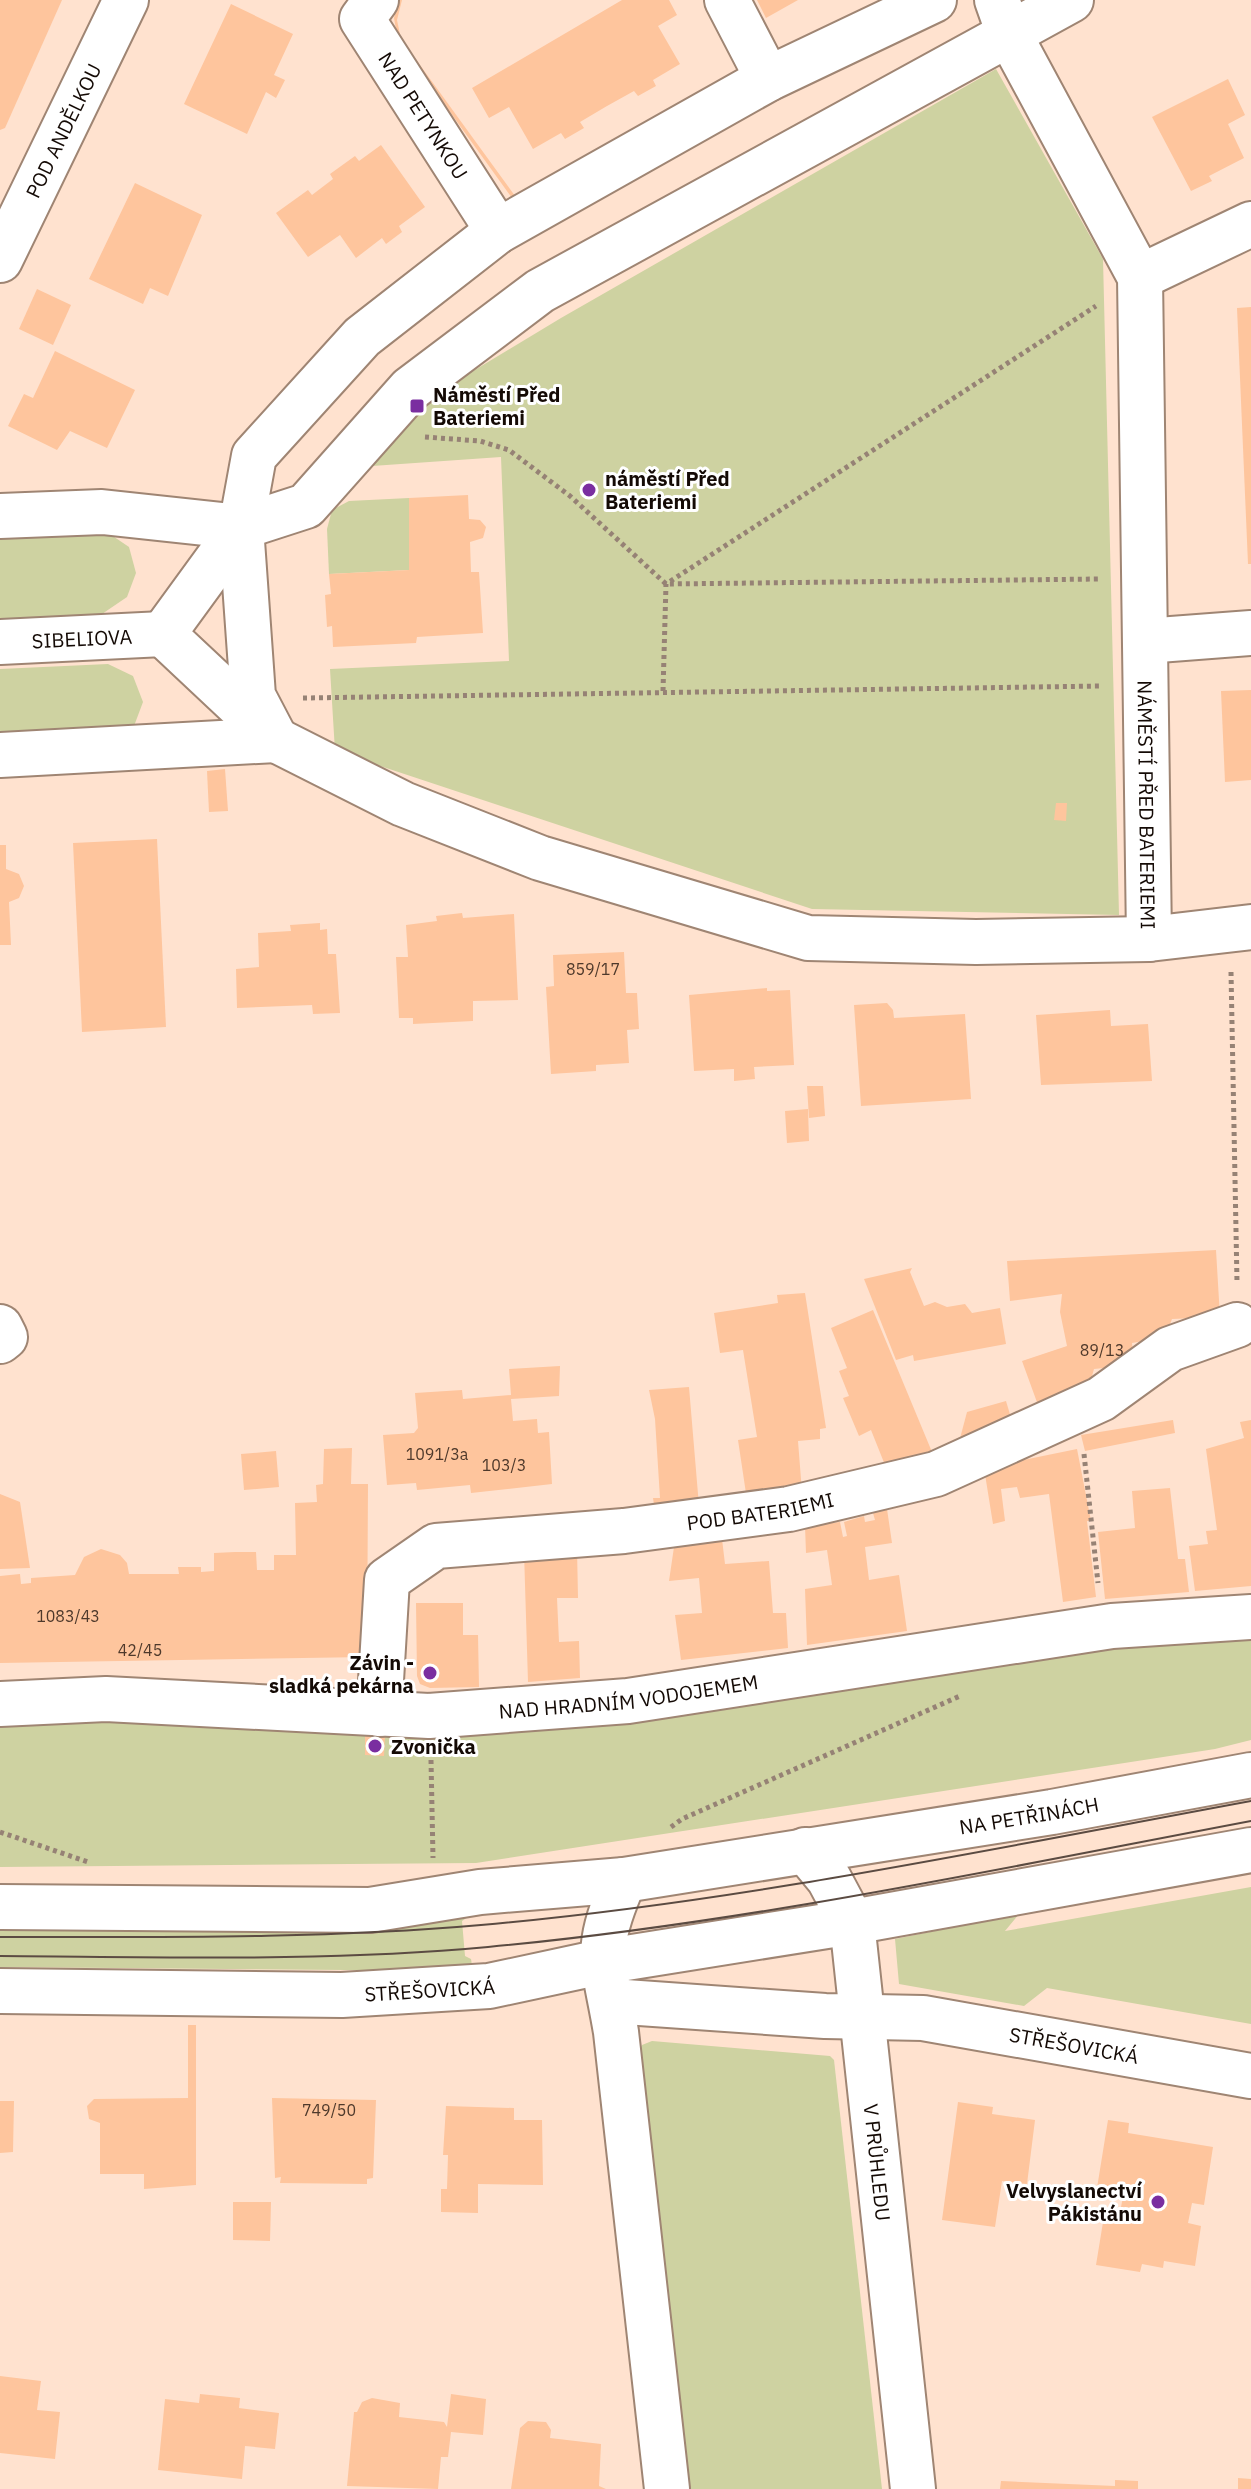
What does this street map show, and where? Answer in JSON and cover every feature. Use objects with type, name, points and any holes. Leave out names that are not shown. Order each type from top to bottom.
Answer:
[{"type":"street","name":"POD ANDĚLKOU","points":[[0,260],[9,219],[126,0]]},
{"type":"street","name":"NAD PETYNKOU","points":[[376,0],[362,19],[498,231]]},
{"type":"street","points":[[727,0],[768,79]]},
{"type":"street","points":[[276,740],[253,696],[241,527],[254,456],[362,337],[498,231],[768,79],[934,0]]},
{"type":"street","points":[[0,516],[102,512],[241,527],[306,506],[410,389],[540,291],[1003,17],[1071,0]]},
{"type":"street","name":"NÁMĚSTÍ PŘED BATERIEMI","points":[[163,634],[276,740],[403,804],[540,858],[808,938],[976,942],[1149,939],[1140,277],[1003,17]]},
{"type":"street","points":[[1140,277],[1251,224]]},
{"type":"street","points":[[163,634],[241,527]]},
{"type":"street","points":[[1145,641],[1251,633]]},
{"type":"street","name":"SIBELIOVA","points":[[0,642],[163,634]]},
{"type":"street","name":"NÁMĚSTÍ PŘED BATERIEMI","points":[[0,755],[276,740]]},
{"type":"street","points":[[1149,939],[1251,927]]},
{"type":"street","name":"POD BATERIEMI","points":[[379,1714],[387,1580],[436,1546],[624,1531],[789,1509],[936,1474],[1101,1399],[1170,1349],[1237,1325]]},
{"type":"street","points":[[0,1327],[5,1337],[0,1341]]},
{"type":"street","name":"NAD HRADNÍM VODOJEMEM","points":[[0,1704],[106,1699],[429,1716],[628,1701],[1112,1626],[1251,1617]]},
{"type":"street","name":"NA PETŘINÁCH","points":[[805,1850],[1038,1814],[1251,1775]]},
{"type":"street","points":[[0,1907],[370,1910],[480,1892],[624,1880],[805,1850]]},
{"type":"street","name":"V PRŮHLEDU","points":[[805,1850],[842,1898],[852,1922],[913,2489]]},
{"type":"street","points":[[852,1922],[1251,1850]]},
{"type":"street","points":[[624,1880],[603,1935],[606,1981],[667,2489]]},
{"type":"street","name":"STŘEŠOVICKÁ","points":[[0,1991],[342,1995],[606,1981],[852,1922]]},
{"type":"street","name":"STŘEŠOVICKÁ","points":[[606,1981],[825,2016],[862,2014],[923,2018],[1251,2076]]},
{"type":"path","points":[[666,584],[1140,277]]},
{"type":"path","points":[[414,436],[480,441],[509,450],[570,496],[666,584],[1145,578]]},
{"type":"path","points":[[663,691],[666,584]]},
{"type":"path","points":[[296,698],[1146,686]]},
{"type":"path","points":[[1231,966],[1237,1325]]},
{"type":"path","points":[[1078,1447],[1084,1454],[1094,1550]]},
{"type":"path","points":[[670,1829],[682,1819],[971,1691]]},
{"type":"path","points":[[429,1716],[433,1859]]},
{"type":"green space","points":[[996,69],[1103,259],[1119,915],[812,909],[335,751],[330,669],[509,661],[501,457],[372,466],[430,397],[561,318]]},
{"type":"green space","points":[[409,498],[409,570],[329,574],[327,529],[332,510],[349,501]]},
{"type":"green space","points":[[98,526],[129,547],[136,573],[127,597],[102,614],[0,620],[0,531]]},
{"type":"green space","points":[[108,664],[133,676],[143,702],[134,726],[0,746],[0,669]]},
{"type":"green space","points":[[1251,1637],[1251,1740],[1215,1749],[476,1863],[0,1867],[0,1723],[156,1715],[438,1739],[1132,1646]]},
{"type":"green space","points":[[1251,1887],[1251,2024],[1047,1988],[1024,2006],[899,1984],[895,1939],[1019,1914],[1005,1931]]},
{"type":"green space","points":[[465,1906],[468,1917],[462,1921],[465,1956],[471,1959],[473,1971],[0,1967],[0,1929]]},
{"type":"green space","points":[[652,2041],[830,2056],[834,2060],[882,2489],[688,2489],[639,2051],[642,2045]]},
{"type":"building","points":[[0,0],[62,0],[5,128],[0,130]]},
{"type":"building","points":[[399,0],[402,0],[397,20],[401,39],[515,196],[512,198],[398,40],[394,18]]},
{"type":"building","points":[[622,0],[669,0],[677,15],[658,26],[680,64],[653,80],[656,86],[638,96],[634,91],[607,106],[580,122],[584,128],[565,139],[561,133],[533,149],[509,107],[489,118],[472,88]]},
{"type":"building","points":[[757,0],[798,0],[766,18]]},
{"type":"building","points":[[231,4],[293,34],[274,75],[285,80],[276,98],[266,92],[247,134],[184,104]]},
{"type":"building","points":[[1228,79],[1245,115],[1228,124],[1244,158],[1209,176],[1212,181],[1191,191],[1152,117]]},
{"type":"building","points":[[381,145],[425,207],[399,226],[402,232],[386,244],[382,238],[356,258],[340,235],[308,257],[276,213],[308,190],[312,195],[333,179],[330,174],[355,156],[359,161]]},
{"type":"building","points":[[135,183],[202,215],[168,296],[150,288],[143,304],[89,279]]},
{"type":"building","points":[[37,289],[71,305],[53,345],[19,329]]},
{"type":"building","points":[[1251,307],[1251,564],[1248,564],[1237,308]]},
{"type":"building","points":[[55,351],[135,390],[107,448],[70,431],[57,450],[8,426],[24,394],[33,398]]},
{"type":"building","points":[[468,495],[469,519],[480,520],[486,527],[483,538],[470,542],[471,572],[479,572],[483,633],[417,637],[416,643],[333,647],[332,626],[327,627],[325,595],[331,594],[329,574],[409,570],[409,498]]},
{"type":"building","points":[[1251,690],[1251,780],[1225,782],[1221,691]]},
{"type":"building","points":[[225,769],[228,811],[209,812],[207,771]]},
{"type":"building","points":[[1056,803],[1067,803],[1066,821],[1054,820]]},
{"type":"building","points":[[157,839],[166,1027],[82,1032],[73,843]]},
{"type":"building","points":[[0,845],[6,845],[6,869],[19,874],[24,886],[19,898],[9,902],[11,945],[0,945]]},
{"type":"building","points":[[462,913],[463,918],[514,914],[518,1000],[473,1001],[473,1021],[413,1024],[413,1018],[399,1018],[396,957],[408,957],[406,925],[437,921],[436,916]]},
{"type":"building","points":[[320,923],[320,930],[327,929],[328,954],[336,954],[340,1013],[313,1014],[312,1005],[237,1008],[236,969],[259,967],[258,933],[291,931],[290,925]]},
{"type":"building","points":[[624,952],[626,993],[637,993],[639,1029],[627,1030],[629,1063],[596,1065],[596,1071],[551,1074],[546,987],[554,986],[553,955]]},
{"type":"building","points":[[767,988],[767,991],[790,990],[794,1065],[754,1067],[755,1079],[734,1081],[734,1069],[694,1071],[689,995]]},
{"type":"building","points":[[887,1003],[893,1010],[894,1018],[965,1014],[971,1099],[861,1106],[854,1005]]},
{"type":"building","points":[[1110,1010],[1111,1026],[1148,1024],[1152,1081],[1041,1085],[1036,1015]]},
{"type":"building","points":[[807,1086],[823,1086],[825,1116],[809,1118]]},
{"type":"building","points":[[808,1109],[809,1141],[787,1143],[785,1111]]},
{"type":"building","points":[[1216,1250],[1220,1317],[1172,1319],[1165,1337],[1132,1343],[1134,1365],[1094,1369],[1087,1394],[1042,1416],[1022,1361],[1067,1346],[1060,1312],[1062,1294],[1010,1301],[1007,1261]]},
{"type":"building","points":[[912,1268],[910,1272],[924,1306],[935,1302],[947,1307],[965,1304],[972,1313],[1000,1308],[1006,1344],[914,1361],[913,1355],[896,1360],[864,1279]]},
{"type":"building","points":[[805,1293],[826,1428],[820,1429],[820,1439],[798,1441],[802,1492],[747,1500],[738,1440],[757,1437],[743,1350],[720,1353],[714,1313],[778,1303],[777,1295]]},
{"type":"building","points":[[873,1310],[932,1452],[887,1470],[871,1430],[859,1436],[843,1398],[849,1396],[839,1371],[847,1368],[831,1328]]},
{"type":"building","points":[[560,1366],[559,1396],[511,1399],[513,1421],[537,1419],[538,1433],[549,1432],[552,1484],[471,1493],[470,1485],[417,1490],[416,1483],[387,1485],[383,1435],[414,1433],[418,1428],[415,1393],[462,1390],[463,1399],[511,1395],[509,1369]]},
{"type":"building","points":[[689,1387],[699,1506],[655,1511],[653,1498],[660,1498],[655,1419],[649,1390]]},
{"type":"building","points":[[1006,1401],[1014,1428],[958,1446],[967,1412]]},
{"type":"building","points":[[1173,1420],[1175,1433],[1085,1451],[1081,1435]]},
{"type":"building","points":[[1251,1420],[1251,1586],[1195,1591],[1189,1546],[1208,1544],[1206,1531],[1217,1530],[1206,1449],[1244,1438],[1240,1422]]},
{"type":"building","points":[[352,1448],[351,1484],[368,1484],[367,1657],[0,1663],[0,1576],[20,1574],[21,1584],[31,1583],[31,1578],[75,1575],[84,1557],[101,1549],[120,1555],[127,1563],[129,1574],[179,1574],[178,1567],[201,1567],[201,1572],[214,1571],[214,1553],[235,1552],[256,1552],[257,1570],[274,1570],[274,1555],[296,1555],[295,1503],[317,1502],[316,1485],[323,1484],[324,1449]]},
{"type":"building","points":[[1077,1449],[1091,1521],[1087,1521],[1096,1597],[1063,1602],[1049,1494],[1020,1498],[1017,1487],[1001,1489],[1005,1521],[993,1524],[984,1468]]},
{"type":"building","points":[[276,1451],[279,1487],[244,1490],[241,1454]]},
{"type":"building","points":[[1170,1488],[1178,1559],[1185,1559],[1189,1592],[1105,1599],[1098,1532],[1135,1528],[1132,1491]]},
{"type":"building","points":[[0,1494],[20,1502],[30,1568],[0,1569]]},
{"type":"building","points":[[887,1509],[892,1543],[865,1547],[869,1580],[899,1575],[907,1631],[807,1645],[805,1589],[832,1585],[827,1550],[806,1553],[805,1526],[840,1522],[843,1537],[847,1536],[844,1522],[864,1516],[865,1522],[875,1520],[873,1513]]},
{"type":"building","points":[[722,1539],[725,1564],[769,1561],[773,1613],[786,1613],[788,1648],[681,1660],[675,1615],[702,1613],[699,1578],[669,1581],[674,1547],[697,1540]]},
{"type":"building","points":[[577,1548],[578,1598],[557,1598],[559,1642],[579,1641],[580,1678],[528,1682],[524,1552]]},
{"type":"building","points":[[416,1603],[463,1603],[463,1635],[478,1635],[479,1687],[430,1688],[420,1684],[417,1676]]},
{"type":"building","name":"Zvonička","points":[[365,1736],[385,1737],[384,1756],[365,1755]]},
{"type":"building","points":[[188,2025],[196,2025],[196,2185],[144,2189],[144,2174],[100,2174],[100,2123],[89,2119],[87,2106],[94,2099],[188,2098]]},
{"type":"building","points":[[272,2098],[376,2100],[373,2178],[367,2179],[367,2184],[280,2183],[281,2177],[275,2178]]},
{"type":"building","points":[[0,2101],[14,2101],[13,2152],[0,2153]]},
{"type":"building","points":[[958,2102],[993,2107],[992,2114],[1035,2120],[1027,2184],[1002,2181],[995,2227],[942,2220]]},
{"type":"building","points":[[446,2106],[514,2108],[514,2120],[542,2120],[543,2185],[478,2184],[478,2213],[441,2212],[441,2189],[447,2189],[448,2155],[443,2155]]},
{"type":"building","points":[[1108,2120],[1129,2123],[1128,2133],[1213,2147],[1204,2205],[1192,2203],[1188,2223],[1201,2226],[1195,2266],[1164,2261],[1163,2268],[1142,2264],[1140,2272],[1096,2265],[1105,2210],[1120,2212],[1124,2192],[1097,2188]]},
{"type":"building","points":[[233,2202],[271,2202],[270,2241],[233,2240]]},
{"type":"building","points":[[0,2376],[41,2381],[37,2410],[60,2412],[55,2459],[0,2453]]},
{"type":"building","points":[[200,2394],[240,2398],[239,2408],[279,2413],[275,2449],[245,2446],[242,2479],[158,2470],[165,2399],[199,2403]]},
{"type":"building","points":[[451,2394],[486,2399],[483,2435],[451,2432],[448,2457],[441,2457],[438,2489],[347,2486],[354,2412],[362,2402],[372,2398],[400,2403],[399,2417],[444,2422],[447,2427]]},
{"type":"building","points":[[528,2421],[546,2422],[551,2430],[550,2438],[601,2444],[599,2486],[606,2489],[511,2489],[520,2428]]},
{"type":"building","points":[[1238,2478],[1251,2479],[1251,2489],[1238,2489]]},
{"type":"building","points":[[1115,2480],[1138,2481],[1138,2489],[1000,2489],[1001,2481],[1115,2486]]},
{"type":"tram line","points":[[0,1937],[361,1933],[578,1915],[868,1872],[1251,1801]]},
{"type":"tram line","points":[[0,1956],[244,1958],[366,1955],[584,1937],[871,1893],[1251,1821]]},
{"type":"place","name":"Náměstí Před Bateriemi","points":[[417,406]]},
{"type":"place","name":"náměstí Před Bateriemi","points":[[589,490]]},
{"type":"place","name":"Závin - sladká pekárna","points":[[430,1673]]},
{"type":"place","name":"Zvonička","points":[[375,1746]]},
{"type":"place","name":"Velvyslanectví Pákistánu","points":[[1158,2202]]}]
